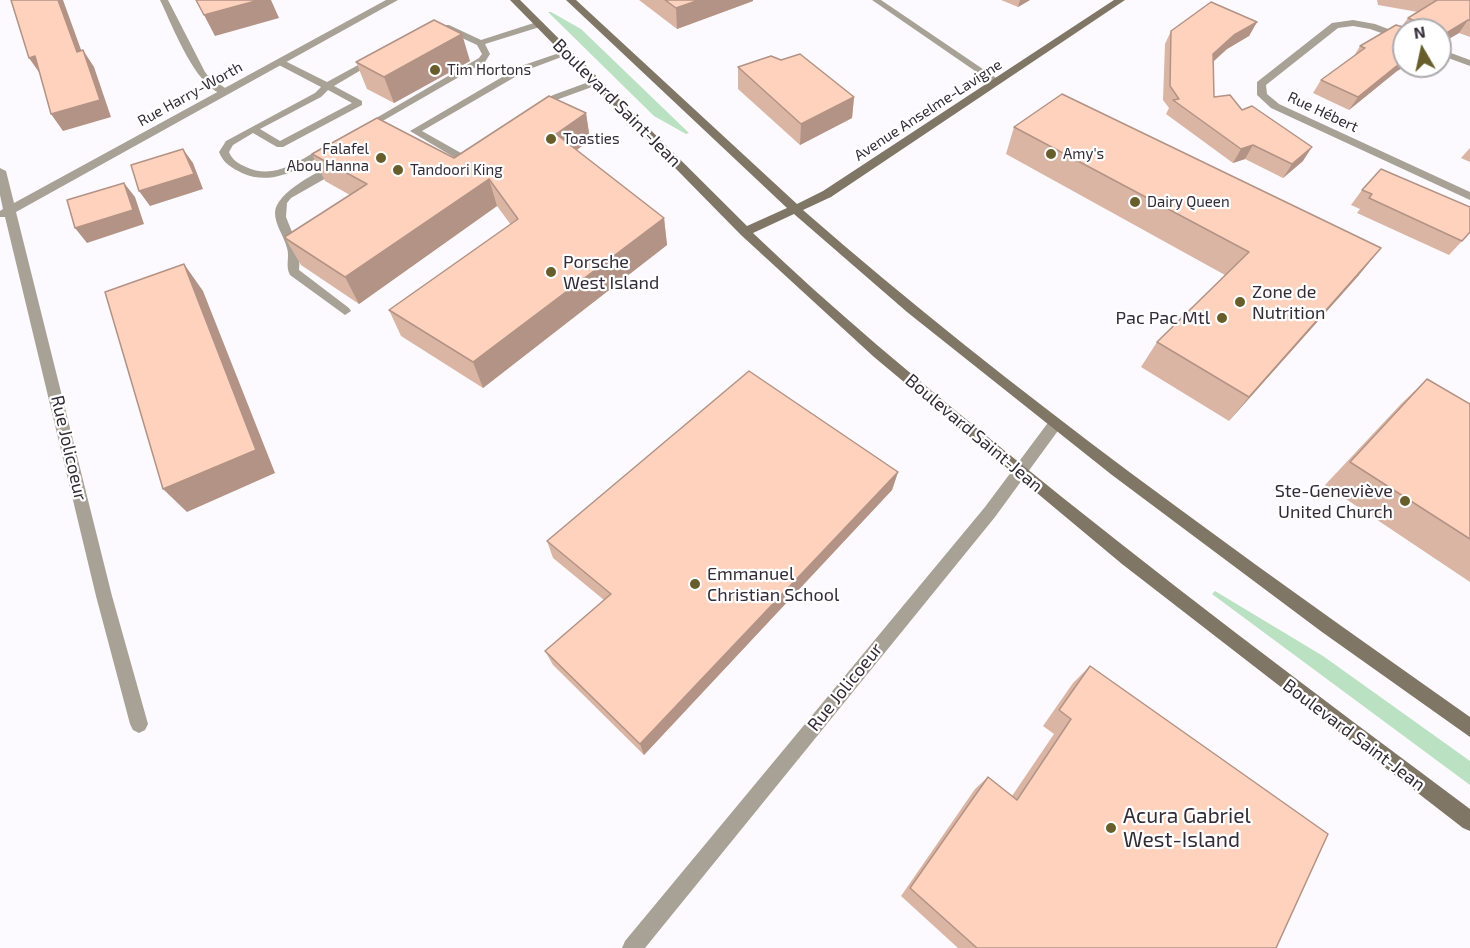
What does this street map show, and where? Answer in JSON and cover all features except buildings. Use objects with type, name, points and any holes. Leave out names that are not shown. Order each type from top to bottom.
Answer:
[{"type":"main road","name":"Boulevard Saint-Jean","points":[[515,0],[745,232],[800,283],[1020,473],[1249,655],[1470,821]]},
{"type":"main road","points":[[571,0],[796,209],[910,307],[1055,424],[1235,559],[1470,728]]},
{"type":"main road","name":"Avenue Anselme-Lavigne","points":[[745,232],[827,194],[1120,0]]},
{"type":"street","name":"Rue Harry-Worth","points":[[4,213],[388,1]]},
{"type":"street","name":"Rue Hébert","points":[[1392,34],[1372,26],[1353,23],[1335,25],[1261,84],[1262,95],[1275,106],[1470,196]]},
{"type":"street","points":[[1452,56],[1470,63]]},
{"type":"street","name":"Rue Jolicoeur","points":[[0,171],[4,213],[47,357],[104,596],[139,724]]},
{"type":"street","name":"Rue Jolicoeur","points":[[632,948],[1020,473],[1055,424]]},
{"type":"lane","points":[[164,0],[201,72],[206,79],[225,92]]},
{"type":"lane","points":[[876,0],[997,82]]},
{"type":"lane","points":[[350,135],[482,60],[486,54],[480,43],[439,24]]},
{"type":"lane","points":[[480,43],[540,24]]},
{"type":"lane","points":[[480,144],[461,157],[410,132],[524,68],[568,53]]},
{"type":"lane","points":[[340,141],[280,173],[255,176],[227,159],[224,152],[229,143],[318,95],[327,87],[379,57]]},
{"type":"lane","points":[[253,129],[280,145],[359,103],[280,62]]},
{"type":"lane","points":[[529,114],[556,97],[597,82]]},
{"type":"lane","points":[[345,162],[287,196],[279,212],[295,254],[292,267],[294,272],[345,311]]},
{"type":"green space","points":[[548,12],[581,29],[689,133],[686,134],[654,116]]},
{"type":"green space","points":[[1215,591],[1323,656],[1470,761],[1470,785],[1212,594]]},
{"type":"place","name":"Tim Hortons","points":[[435,70]]},
{"type":"place","name":"Toasties","points":[[551,139]]},
{"type":"place","name":"Amy's","points":[[1051,154]]},
{"type":"place","name":"Falafel Abou Hanna","points":[[381,158]]},
{"type":"place","name":"Tandoori King","points":[[398,170]]},
{"type":"place","name":"Dairy Queen","points":[[1135,202]]},
{"type":"place","name":"Porsche West Island","points":[[551,272]]},
{"type":"place","name":"Zone de Nutrition","points":[[1240,302]]},
{"type":"place","name":"Pac Pac Mtl","points":[[1222,318]]},
{"type":"place","name":"Ste-Geneviève United Church","points":[[1405,501]]},
{"type":"place","name":"Emmanuel Christian School","points":[[695,584]]},
{"type":"place","name":"Acura Gabriel West-Island","points":[[1111,828]]}]
